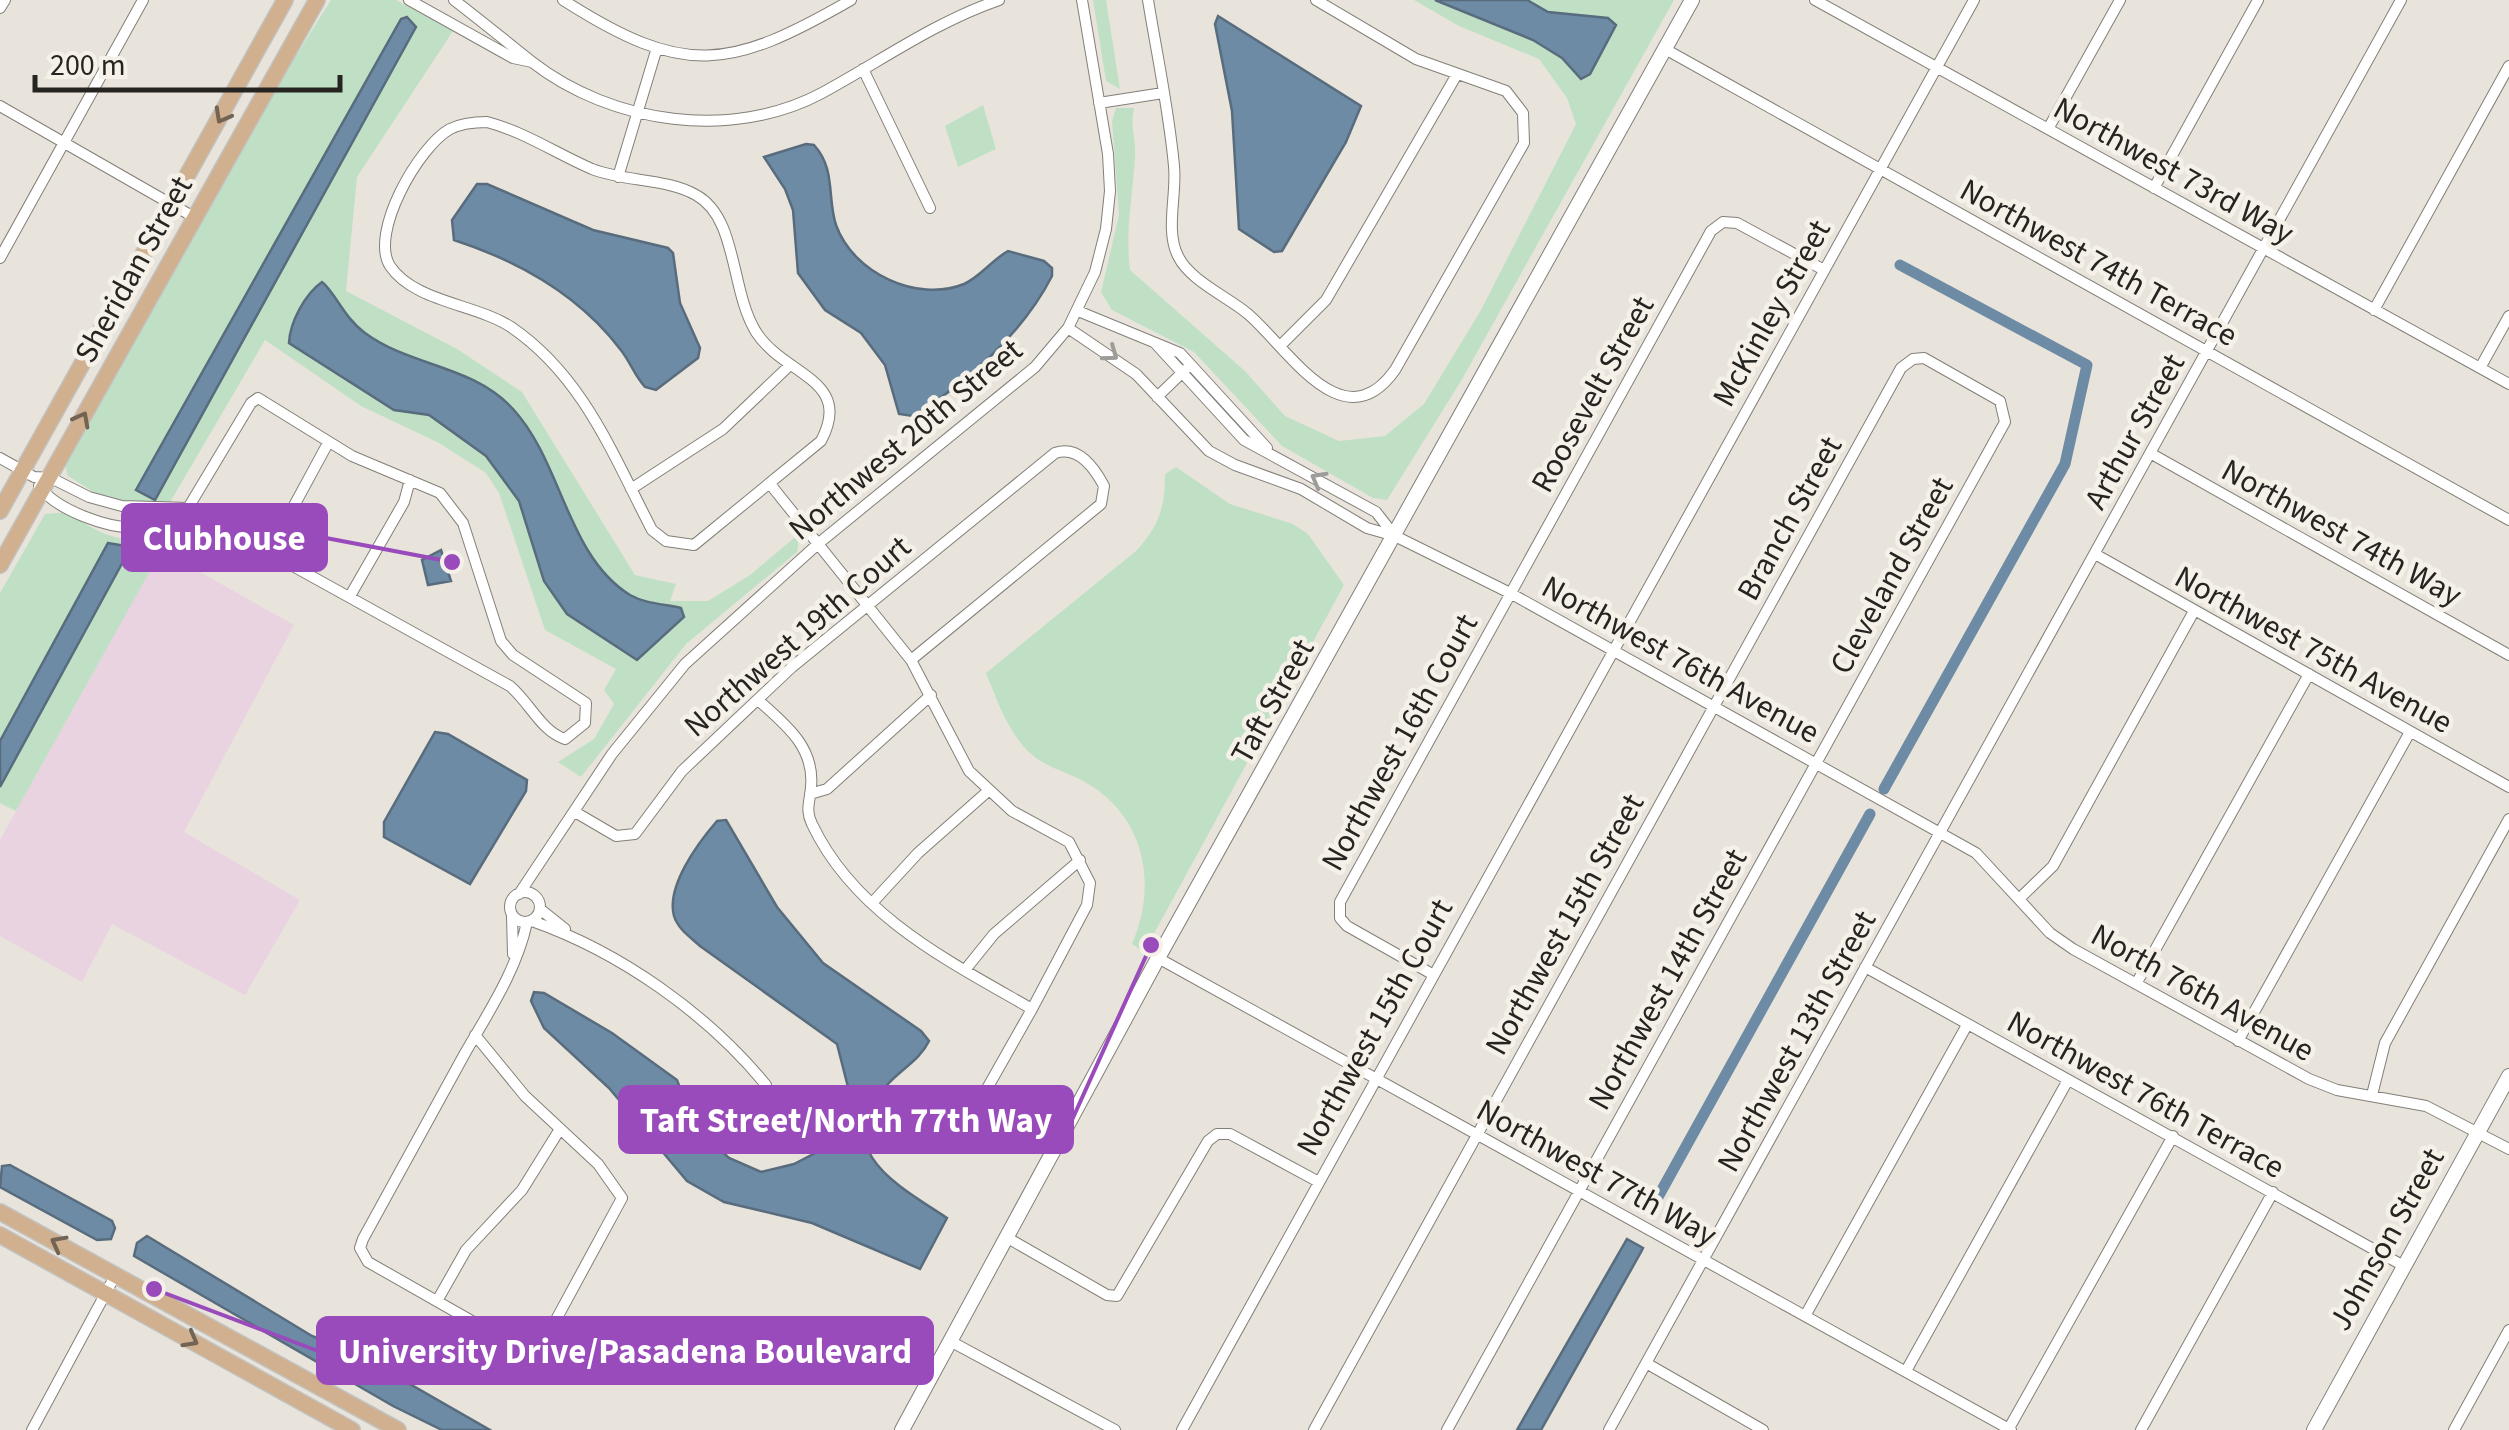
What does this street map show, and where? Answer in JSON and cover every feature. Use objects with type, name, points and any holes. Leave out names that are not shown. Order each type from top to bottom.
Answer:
[{"type":"main road","name":"Sheridan Street","points":[[0,565],[173,205],[285,0]]},
{"type":"main road","name":"Sheridan Street","points":[[0,511],[38,480],[317,0]]},
{"type":"main road","points":[[0,1212],[398,1430]]},
{"type":"main road","points":[[0,1235],[352,1430]]},
{"type":"street","points":[[0,8],[5,0]]},
{"type":"street","points":[[0,258],[142,0]]},
{"type":"street","points":[[409,0],[513,58],[533,62]]},
{"type":"street","points":[[454,0],[533,62],[591,94],[636,111],[705,123],[775,112],[819,95],[934,28],[999,0]]},
{"type":"street","points":[[563,0],[656,51],[735,54],[766,46],[852,0]]},
{"type":"street","name":"Northwest 20th Street","points":[[512,915],[512,900],[612,754],[685,664],[819,543],[1035,367],[1068,328],[1078,311],[1106,228],[1108,154],[1082,0]]},
{"type":"street","points":[[1148,0],[1174,166],[1172,241],[1178,259],[1280,346],[1314,382],[1332,392],[1357,398],[1374,394],[1395,370],[1524,144],[1523,113],[1515,99],[1498,88],[1456,76],[1357,27],[1316,0]]},
{"type":"street","name":"Taft Street","points":[[902,1430],[1158,958],[1692,0]]},
{"type":"street","name":"Northwest 73rd Way","points":[[1815,0],[2509,384]]},
{"type":"street","name":"McKinley Street","points":[[1611,649],[1974,0]]},
{"type":"street","points":[[2048,129],[2120,0]]},
{"type":"street","points":[[2154,188],[2258,0]]},
{"type":"street","name":"Arthur Street","points":[[1939,833],[2401,0]]},
{"type":"street","name":"Northwest 74th Terrace","points":[[1664,49],[2509,520]]},
{"type":"street","points":[[618,177],[656,51]]},
{"type":"street","points":[[2374,310],[2509,66]]},
{"type":"street","points":[[863,69],[930,208]]},
{"type":"street","points":[[1280,346],[1326,300],[1456,76]]},
{"type":"street","points":[[1099,102],[1163,92]]},
{"type":"street","points":[[0,106],[192,216]]},
{"type":"street","points":[[470,123],[506,127],[618,177],[678,189],[709,206],[723,222],[742,306],[759,336],[790,366],[825,391],[832,406],[831,423],[821,442],[704,539],[678,544],[652,530],[586,403],[538,346],[483,312],[415,288],[388,263],[384,234],[416,166],[450,129],[470,123]]},
{"type":"street","name":"Roosevelt Street","points":[[1510,593],[1711,231],[1722,222],[1736,223],[1824,270]]},
{"type":"street","name":"Northwest 76th Avenue","points":[[1078,311],[1180,353],[1272,453]]},
{"type":"street","points":[[2480,368],[2509,316]]},
{"type":"street","name":"Northwest 76th Avenue","points":[[1068,328],[1105,349],[1210,451],[1301,489],[1367,528],[1395,536],[1510,593],[1939,833]]},
{"type":"street","name":"Northwest 76th Avenue","points":[[1155,342],[1244,440],[1376,512],[1395,536]]},
{"type":"street","name":"Cleveland Street","points":[[1815,762],[2005,422],[2006,411],[2000,401],[1924,358],[1913,358]]},
{"type":"street","name":"Branch Street","points":[[1714,706],[1902,368],[1913,358]]},
{"type":"street","points":[[1157,397],[1190,364]]},
{"type":"street","points":[[631,488],[723,429],[790,366]]},
{"type":"street","points":[[0,458],[88,517],[141,527],[188,508],[251,403],[258,398],[328,443],[440,493],[463,523],[501,641],[513,655],[586,703],[585,723],[565,739],[552,735],[530,704],[510,686],[188,508],[122,506],[38,480]]},
{"type":"street","points":[[270,550],[328,443]]},
{"type":"street","name":"Northwest 19th Court","points":[[575,812],[616,836],[635,834],[682,771],[868,604],[1062,450],[1076,452],[1100,478],[1104,493],[1101,504],[912,660]]},
{"type":"street","name":"Northwest 74th Way","points":[[2150,453],[2509,654]]},
{"type":"street","points":[[350,596],[404,502],[410,480]]},
{"type":"street","points":[[770,484],[912,660],[952,744],[987,792],[1012,811],[1058,834],[1080,860],[1090,883],[1087,905],[1032,1009],[976,1108],[951,1130]]},
{"type":"street","name":"Northwest 75th Avenue","points":[[2095,554],[2509,787]]},
{"type":"street","name":"Northwest 16th Court","points":[[1432,974],[1347,926],[1340,918],[1340,902],[1510,593]]},
{"type":"street","points":[[2020,898],[2053,866],[2194,611]]},
{"type":"street","name":"Northwest 15th Court","points":[[1182,1430],[1611,649]]},
{"type":"street","points":[[2136,984],[2309,674]]},
{"type":"street","points":[[810,794],[827,789],[931,695]]},
{"type":"street","points":[[758,700],[801,742],[809,760],[810,794],[806,809],[812,826],[872,903],[920,944],[1032,1009]]},
{"type":"street","name":"Northwest 15th Street","points":[[1314,1430],[1714,706]]},
{"type":"street","points":[[2238,1041],[2410,732]]},
{"type":"street","name":"Northwest 14th Street","points":[[1448,1430],[1815,762]]},
{"type":"street","points":[[872,903],[918,853],[987,792]]},
{"type":"street","points":[[2372,1096],[2385,1043],[2509,819]]},
{"type":"street","name":"North 76th Avenue","points":[[1939,833],[1976,852],[2050,933],[2238,1041],[2309,1080],[2426,1106],[2477,1132]]},
{"type":"street","name":"Northwest 13th Street","points":[[1609,1430],[1939,833]]},
{"type":"street","name":"Northwest 20th Street","points":[[530,922],[539,904],[538,884],[555,842]]},
{"type":"street","points":[[965,970],[994,934],[1080,860]]},
{"type":"street","points":[[519,894],[539,904],[582,942],[683,1006],[746,1061],[766,1085]]},
{"type":"street","points":[[512,965],[512,915],[582,942]]},
{"type":"street","points":[[475,1036],[560,1129],[598,1164],[622,1205],[546,1340],[535,1349],[521,1349],[364,1257],[363,1239],[475,1036],[530,922]]},
{"type":"street","name":"Northwest 77th Way","points":[[1158,958],[2009,1430]]},
{"type":"street","name":"Northwest 76th Terrace","points":[[1865,967],[2402,1265]]},
{"type":"street","points":[[1804,1316],[1967,1025]]},
{"type":"street","name":"Johnson Street","points":[[2314,1430],[2509,1076]]},
{"type":"street","points":[[1906,1372],[2068,1080]]},
{"type":"street","points":[[437,1301],[466,1250],[522,1190],[560,1129]]},
{"type":"street","points":[[2477,1132],[2509,1149]]},
{"type":"street","points":[[1006,1236],[1117,1296],[1208,1141],[1217,1134],[1230,1134],[1317,1181]]},
{"type":"street","points":[[2009,1430],[2173,1136]]},
{"type":"street","points":[[2141,1430],[2273,1192]]},
{"type":"street","points":[[32,1430],[116,1274]]},
{"type":"street","points":[[2454,1430],[2509,1330]]},
{"type":"street","points":[[950,1341],[1093,1425],[1115,1430]]},
{"type":"street","points":[[1646,1363],[1745,1426],[1764,1430]]},
{"type":"shaded area","points":[[161,550],[294,625],[184,832],[300,900],[245,995],[112,924],[82,982],[0,936],[0,840]]},
{"type":"green space","points":[[331,0],[396,0],[453,31],[357,177],[346,291],[457,349],[522,392],[635,575],[676,584],[670,601],[708,601],[750,575],[800,533],[797,552],[686,644],[581,777],[558,762],[594,739],[614,704],[604,690],[616,669],[545,630],[499,493],[486,473],[439,443],[361,406],[265,340],[169,504],[105,499],[68,476],[65,466],[270,97]]},
{"type":"green space","points":[[1093,0],[1106,0],[1120,89],[1106,81]]},
{"type":"green space","points":[[1414,0],[1674,0],[1461,381],[1387,500],[1373,498],[1282,446],[1194,352],[1112,310],[1101,292],[1119,215],[1112,121],[1116,108],[1134,108],[1130,270],[1245,371],[1285,416],[1339,441],[1385,436],[1424,404],[1481,310],[1576,124],[1567,98],[1539,59],[1459,26]]},
{"type":"green space","points":[[983,105],[996,149],[958,167],[945,126]]},
{"type":"green space","points":[[1176,467],[1230,504],[1293,524],[1308,534],[1344,585],[1144,952],[1132,944],[1144,898],[1141,853],[1133,832],[1105,796],[1044,763],[1023,746],[1004,716],[986,673],[1136,551],[1159,516],[1165,474]]},
{"type":"green space","points":[[66,512],[96,530],[135,539],[149,536],[179,519],[16,811],[0,803],[0,593],[45,514]]},
{"type":"water","points":[[1435,0],[1527,0],[1548,12],[1608,18],[1616,25],[1590,74],[1581,79],[1562,58],[1533,40]]},
{"type":"water","points":[[1218,16],[1361,106],[1346,142],[1282,251],[1274,252],[1239,229],[1232,111],[1215,24]]},
{"type":"water","points":[[407,17],[416,27],[155,500],[136,490],[401,19]]},
{"type":"water","points":[[814,145],[825,164],[833,215],[844,242],[872,270],[889,280],[927,290],[946,289],[970,281],[1008,251],[1044,261],[1052,268],[1052,276],[1040,297],[1010,337],[973,372],[913,416],[899,414],[885,365],[861,333],[825,310],[798,273],[793,210],[785,189],[764,157]]},
{"type":"water","points":[[477,184],[487,184],[593,230],[668,248],[673,253],[680,303],[700,348],[698,358],[656,390],[645,387],[603,329],[566,296],[524,269],[454,240],[452,220]]},
{"type":"water","points":[[322,282],[365,333],[497,394],[530,431],[578,533],[609,578],[636,598],[681,608],[684,617],[637,660],[567,614],[544,581],[519,501],[486,456],[429,415],[394,410],[289,343],[300,309]]},
{"type":"water","points":[[108,543],[131,547],[0,787],[0,741]]},
{"type":"water","points":[[441,550],[451,581],[428,585],[422,560]]},
{"type":"water","points":[[435,732],[448,734],[527,780],[526,791],[470,884],[384,837],[384,822]]},
{"type":"water","points":[[726,820],[777,907],[823,963],[921,1031],[929,1041],[870,1108],[864,1129],[867,1147],[877,1164],[947,1218],[920,1269],[812,1223],[724,1202],[687,1181],[609,1088],[544,1028],[531,1001],[534,992],[544,993],[612,1033],[677,1080],[695,1127],[729,1158],[761,1172],[794,1164],[817,1152],[838,1131],[848,1087],[837,1044],[700,946],[681,929],[674,916],[675,892],[685,866],[717,821]]},
{"type":"water","points":[[10,1165],[112,1221],[115,1228],[111,1239],[97,1240],[0,1187],[2,1166]]},
{"type":"water","points":[[147,1236],[312,1336],[359,1355],[490,1430],[442,1430],[393,1406],[134,1256],[137,1243]]},
{"type":"water","points":[[1627,1239],[1643,1248],[1541,1430],[1517,1430]]},
{"type":"waterway","points":[[1884,789],[2065,464],[2087,365],[1900,265]]},
{"type":"waterway","points":[[1658,1197],[1870,814]]},
{"type":"place","name":"Clubhouse","points":[[452,562]]},
{"type":"place","name":"Taft Street/North 77th Way","points":[[1151,945]]},
{"type":"place","name":"University Drive/Pasadena Boulevard","points":[[154,1289]]}]
